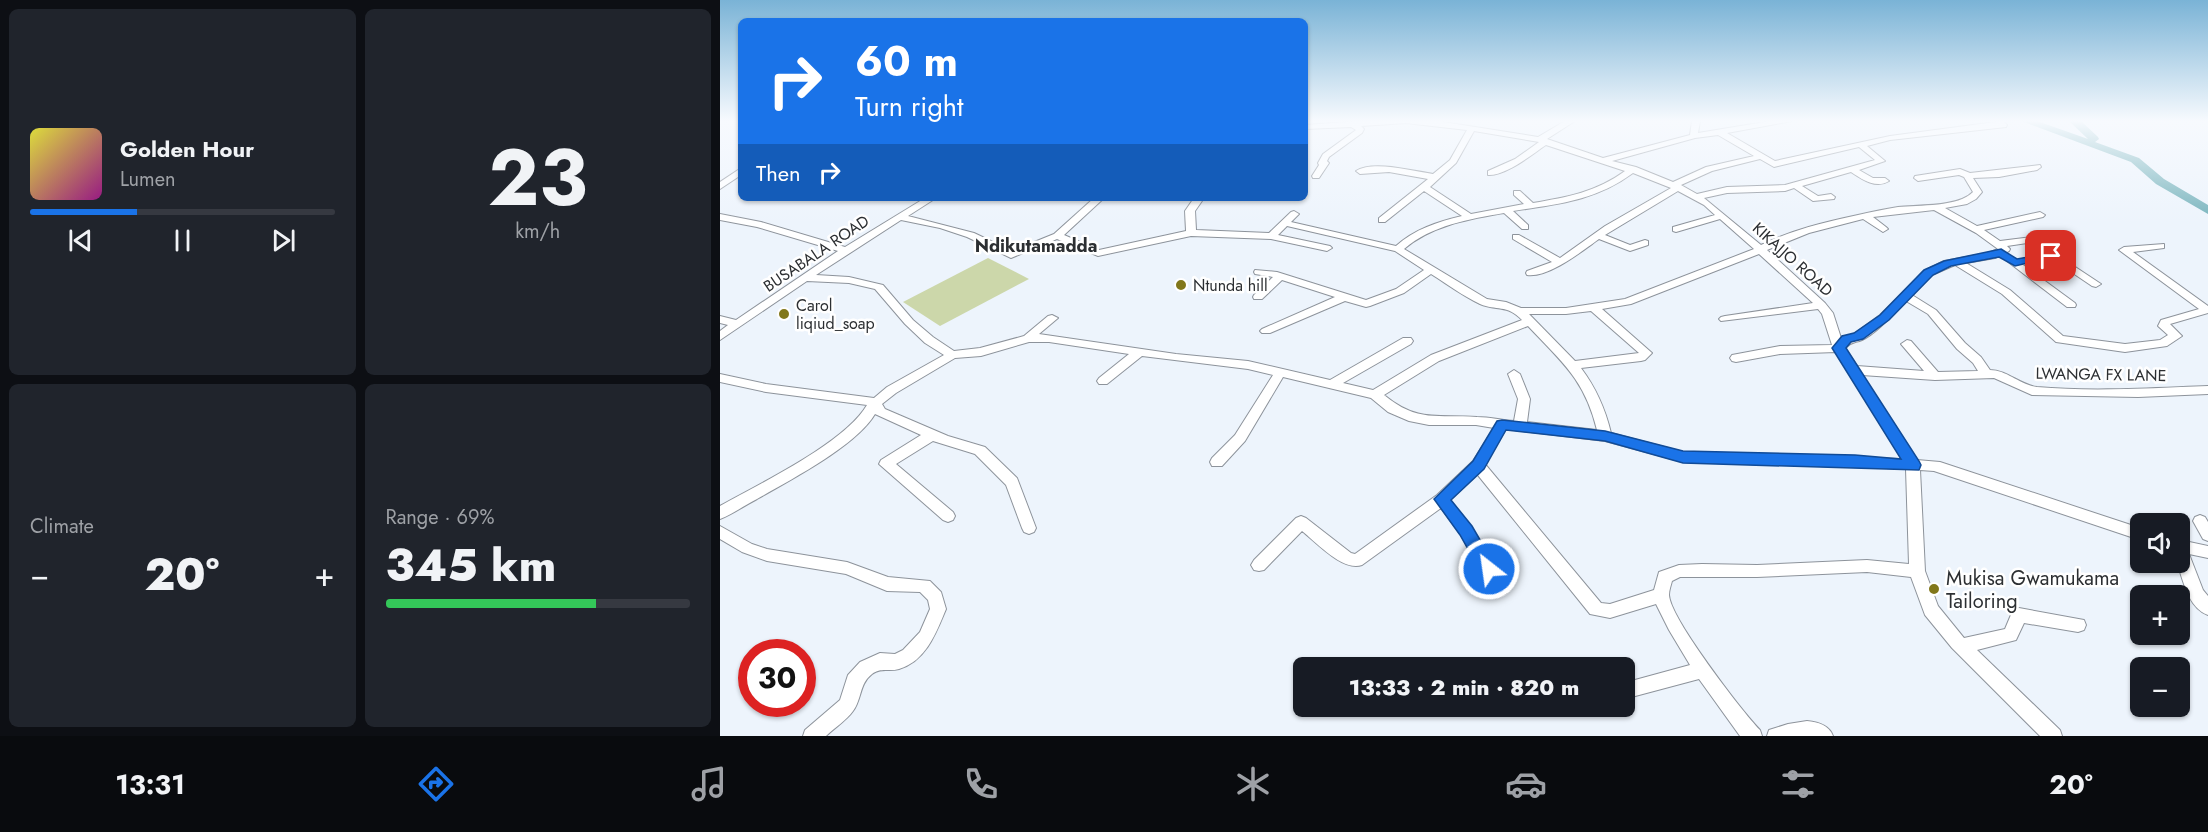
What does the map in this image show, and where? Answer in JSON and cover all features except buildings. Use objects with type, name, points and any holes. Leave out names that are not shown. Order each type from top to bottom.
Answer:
[{"type":"street","points":[[1316,176],[1325,163],[1323,163],[1327,155]]},
{"type":"street","points":[[1382,220],[1424,187],[1453,161],[1456,155]]},
{"type":"street","points":[[1491,173],[1525,155]]},
{"type":"street","name":"KIKAJJO ROAD","points":[[1591,155],[1633,169],[1697,197],[1722,216],[1758,251],[1821,305],[1827,313],[1839,348],[1913,465]]},
{"type":"street","points":[[1606,160],[1623,155]]},
{"type":"street","points":[[1755,155],[1770,163],[1781,164],[1820,155]]},
{"type":"street","points":[[1697,197],[1727,190],[1775,190],[1881,161],[1874,155]]},
{"type":"street","points":[[1531,273],[1559,262],[1676,186],[1709,169],[1758,157]]},
{"type":"street","points":[[1918,178],[1960,172],[1969,176],[2000,174],[2037,167]]},
{"type":"street","points":[[1851,168],[1871,181],[1885,181]]},
{"type":"street","points":[[1360,171],[1389,169],[1433,177]]},
{"type":"street","points":[[1398,249],[1413,235],[1471,218],[1599,190],[1633,169]]},
{"type":"street","points":[[720,186],[738,173]]},
{"type":"street","points":[[1286,223],[1398,249],[1484,302],[1502,304],[1520,311],[1566,311],[1627,302],[1758,251],[1778,240],[1894,210],[1936,207],[1972,199],[1978,195],[1969,176]]},
{"type":"street","points":[[1795,185],[1816,198],[1831,197]]},
{"type":"street","points":[[1424,187],[1471,218]]},
{"type":"street","points":[[1517,193],[1530,205]]},
{"type":"street","name":"BUSABALA ROAD","points":[[720,336],[846,250],[926,201]]},
{"type":"street","points":[[898,217],[942,225],[967,233],[1011,255],[1057,236],[1096,201]]},
{"type":"street","points":[[1191,233],[1190,212],[1197,201]]},
{"type":"street","points":[[1936,207],[1976,229],[2015,263],[2071,305]]},
{"type":"street","points":[[1506,210],[1525,227]]},
{"type":"street","points":[[1271,236],[1294,214]]},
{"type":"street","points":[[1976,229],[2040,215]]},
{"type":"street","points":[[1676,229],[1722,216]]},
{"type":"street","points":[[720,217],[758,224],[846,250]]},
{"type":"street","points":[[1866,217],[1883,229]]},
{"type":"street","points":[[1057,236],[1098,253],[1191,233],[1271,236],[1327,248]]},
{"type":"street","points":[[1736,358],[1789,349],[1839,348],[1847,339],[1858,337],[1884,317],[1928,273],[1956,261],[2060,235]]},
{"type":"street","points":[[1600,236],[1630,248],[1645,243]]},
{"type":"street","points":[[1516,237],[1559,262]]},
{"type":"street","points":[[1956,261],[2006,292],[2060,339],[2125,348],[2166,342],[2176,336],[2164,326],[2165,322],[2207,310],[2124,250],[2161,246]]},
{"type":"street","points":[[2015,263],[2054,256],[2096,284]]},
{"type":"street","points":[[1258,272],[1280,276],[1366,304],[1400,291],[1432,269]]},
{"type":"street","points":[[1258,297],[1280,276]]},
{"type":"street","points":[[806,278],[849,280],[879,287],[909,322],[929,340],[952,355]]},
{"type":"street","points":[[1906,296],[1932,312],[1961,346],[1983,366],[1986,374]]},
{"type":"street","points":[[1266,331],[1345,297]]},
{"type":"street","points":[[1725,319],[1821,305]]},
{"type":"street","points":[[1572,364],[1641,357],[1646,353],[1592,306]]},
{"type":"street","points":[[1520,311],[1572,364],[1588,386],[1598,407],[1605,436]]},
{"type":"street","points":[[1028,338],[1052,318]]},
{"type":"street","points":[[720,319],[736,324]]},
{"type":"street","points":[[1375,395],[1435,358],[1530,321]]},
{"type":"street","points":[[720,378],[766,388],[875,402],[892,389],[924,374],[952,355],[981,352],[1028,338],[1049,338],[1248,365],[1375,395],[1392,409],[1409,417],[1429,421],[1476,421],[1605,436],[1683,457],[1855,461],[1935,466],[1977,478],[2130,531]]},
{"type":"street","points":[[1331,385],[1407,341]]},
{"type":"street","points":[[1907,344],[1935,376]]},
{"type":"street","points":[[1103,381],[1140,352]]},
{"type":"street","name":"LWANGA FX LANE","points":[[1853,370],[1935,376],[1986,374],[2005,376],[2032,391],[2138,393],[2208,390]]},
{"type":"street","points":[[1217,462],[1240,438],[1279,374]]},
{"type":"street","points":[[1514,374],[1524,399],[1520,427]]},
{"type":"street","points":[[875,402],[880,412],[932,435],[980,450],[1012,482],[1029,528]]},
{"type":"street","points":[[720,513],[847,436],[872,413],[875,402]]},
{"type":"street","points":[[1259,565],[1301,522],[1346,558],[1352,562],[1357,561],[1442,499],[1478,465],[1502,425]]},
{"type":"street","points":[[932,435],[886,464],[948,516]]},
{"type":"street","points":[[1478,465],[1596,609],[1610,611],[1661,595]]},
{"type":"street","points":[[1913,465],[1917,571],[1931,610],[1961,646],[2054,736]]},
{"type":"street","points":[[1442,499],[1466,531],[1500,588]]},
{"type":"street","points":[[2200,521],[2208,535]]},
{"type":"street","points":[[720,532],[747,548],[767,555],[847,568],[887,584],[924,586],[935,597],[938,609],[926,637],[909,656],[896,662],[880,662],[866,668],[854,681],[847,705],[812,736]]},
{"type":"street","points":[[2190,548],[2208,552]]},
{"type":"street","points":[[1746,734],[1703,669],[1661,595],[1665,577],[1679,571],[1757,571],[1867,566],[1917,571]]},
{"type":"street","points":[[2188,573],[2196,594],[2208,608]]},
{"type":"street","points":[[1961,646],[2010,635],[2019,615],[2078,625]]},
{"type":"street","points":[[1635,688],[1703,669]]},
{"type":"street","points":[[1776,736],[1796,730],[1819,732],[1824,736]]},
{"type":"green space","points":[[988,258],[1029,279],[940,326],[903,302]]},
{"type":"waterway","points":[[2122,155],[2135,160],[2160,182],[2208,210]]},
{"type":"place","name":"Ntunda hill","points":[[1181,285]]},
{"type":"place","name":"Carol liqiud_soap","points":[[784,314]]},
{"type":"place","name":"Mukisa Gwamukama Tailoring","points":[[1934,589]]},
{"type":"district","name":"Ndikutamadda","points":[[1036,246]]},
{"type":"route","points":[[1489,569],[1466,531],[1442,499],[1478,465],[1479,459],[1502,425],[1605,436],[1683,457],[1855,461],[1913,465],[1839,348],[1847,339],[1858,337],[1884,317],[1928,273],[1948,263],[2001,253],[2015,263],[2051,256]]}]
